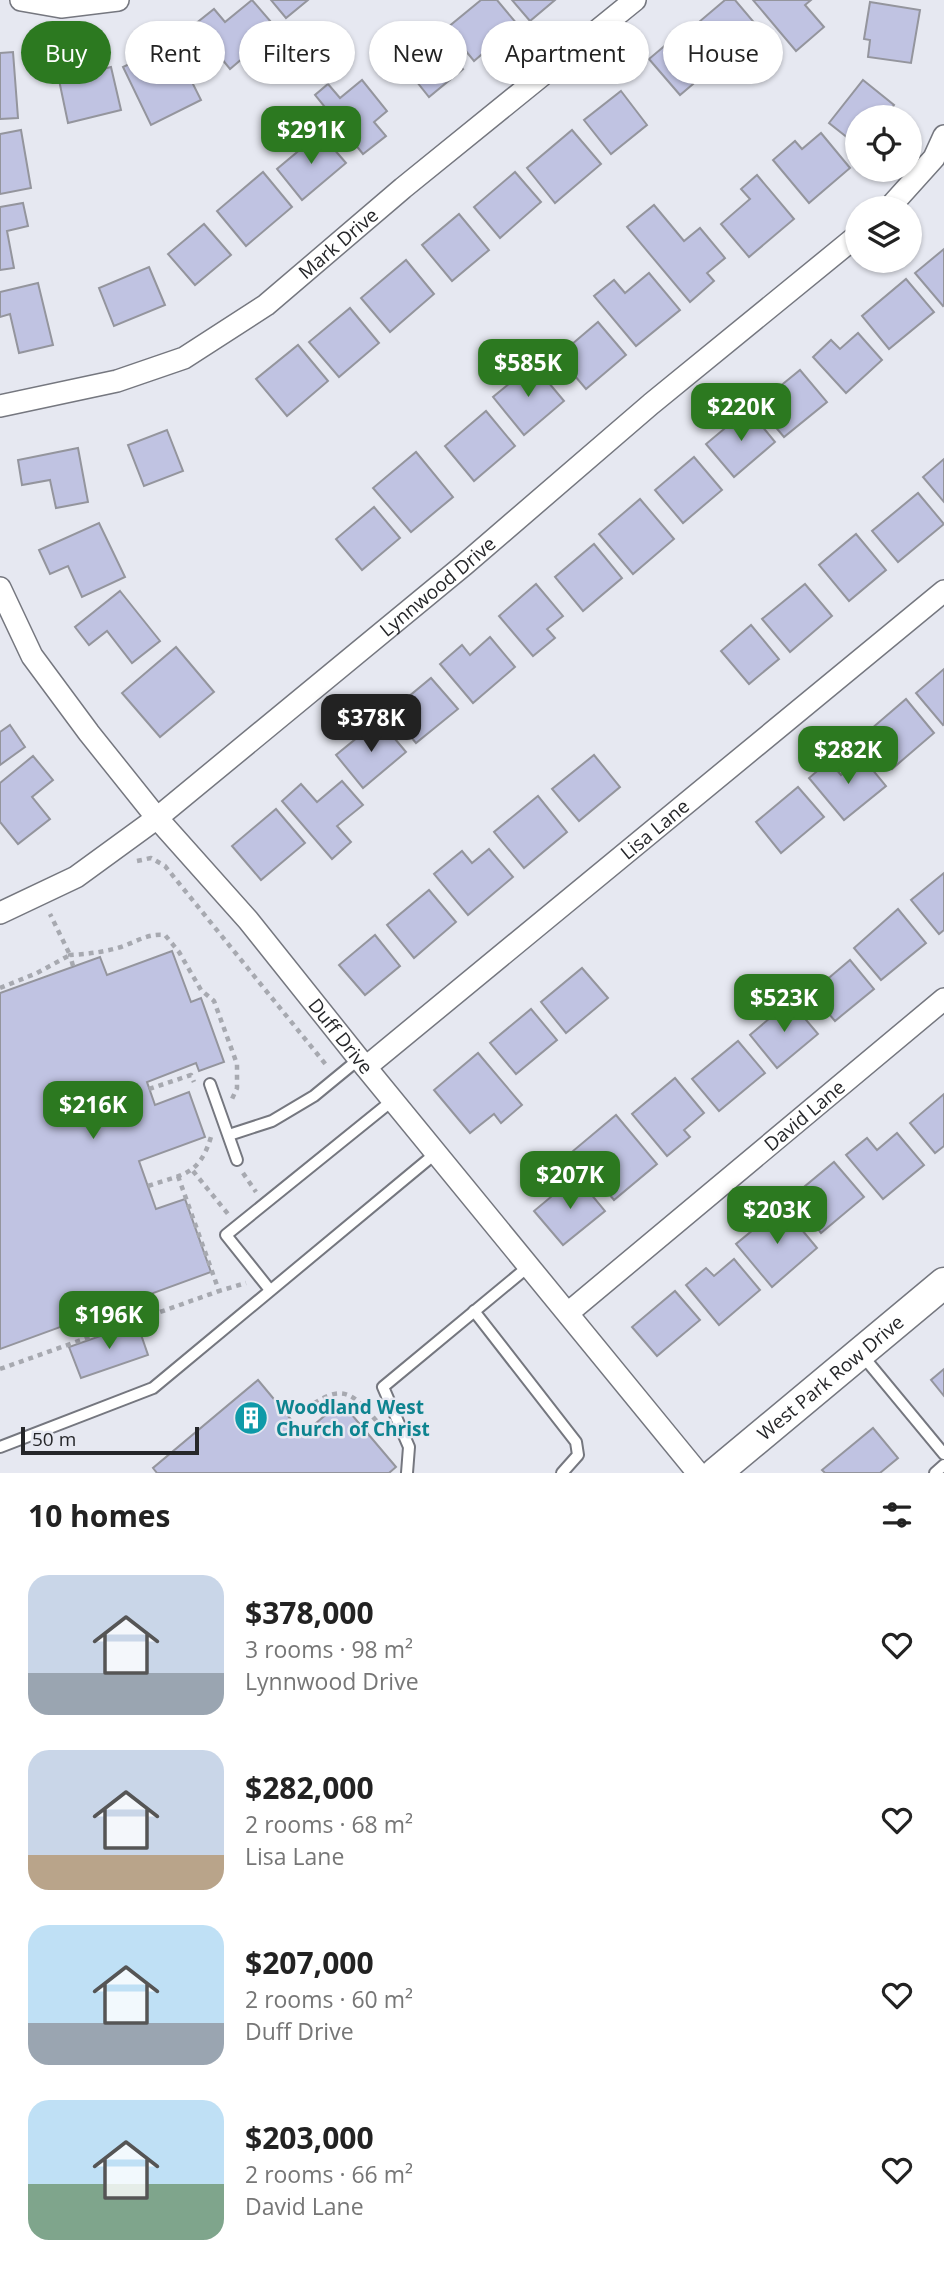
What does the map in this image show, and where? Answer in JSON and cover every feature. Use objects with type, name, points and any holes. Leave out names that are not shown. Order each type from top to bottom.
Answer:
[{"type":"main road","name":"West Park Row Drive","points":[[716,1473],[944,1283]]},
{"type":"street","points":[[21,0],[61,7],[118,0]]},
{"type":"street","name":"Mark Drive","points":[[0,406],[117,381],[184,358],[208,343],[266,305],[403,188],[635,0]]},
{"type":"street","points":[[900,196],[934,158],[944,136]]},
{"type":"street","name":"Lynnwood Drive","points":[[0,913],[76,877],[157,818],[464,565],[651,404],[845,246]]},
{"type":"street","name":"Duff Drive","points":[[0,588],[32,656],[157,818],[248,920],[698,1473]]},
{"type":"street","name":"Lisa Lane","points":[[363,1063],[944,591]]},
{"type":"street","name":"David Lane","points":[[568,1313],[944,999]]},
{"type":"lane","points":[[229,1135],[272,1121],[363,1063]]},
{"type":"lane","points":[[210,1084],[237,1160]]},
{"type":"lane","points":[[271,1290],[226,1235],[393,1100]]},
{"type":"lane","points":[[0,1447],[153,1388],[436,1153]]},
{"type":"lane","points":[[407,1473],[409,1447],[383,1387],[528,1266]]},
{"type":"lane","points":[[474,1311],[576,1442],[578,1455],[562,1473]]},
{"type":"lane","points":[[860,1353],[944,1454]]},
{"type":"lane","points":[[935,1473],[944,1465]]},
{"type":"path","points":[[128,867],[151,858],[165,866],[337,1078]]},
{"type":"path","points":[[39,920],[62,909]]},
{"type":"path","points":[[50,914],[73,966]]},
{"type":"path","points":[[0,988],[37,973],[70,955],[96,954],[122,947],[154,933],[165,934],[201,990],[214,1001],[237,1064],[237,1088],[228,1106],[221,1113]]},
{"type":"path","points":[[149,1089],[191,1075],[196,1090]]},
{"type":"path","points":[[148,1186],[193,1171],[207,1151],[212,1135]]},
{"type":"path","points":[[237,1160],[265,1204]]},
{"type":"path","points":[[193,1171],[238,1226]]},
{"type":"path","points":[[178,1176],[219,1290]]},
{"type":"path","points":[[0,1369],[248,1282],[258,1275]]},
{"type":"path","points":[[306,1409],[327,1394],[342,1392],[359,1401],[386,1432]]},
{"type":"building","points":[[252,0],[270,21],[239,21],[239,61],[230,69],[225,63],[225,22]]},
{"type":"building","points":[[271,0],[308,0],[286,18]]},
{"type":"building","points":[[481,0],[497,0],[514,21],[481,21],[481,55],[474,61],[467,52],[467,21],[456,21]]},
{"type":"building","points":[[512,0],[555,0],[530,21]]},
{"type":"building","points":[[725,0],[735,0],[753,21],[700,21]]},
{"type":"building","points":[[753,0],[811,0],[805,5],[824,27],[796,51],[783,36],[783,21],[771,21]]},
{"type":"building","points":[[870,2],[920,10],[911,63],[868,57],[870,40],[864,39]]},
{"type":"building","points":[[214,9],[224,21],[199,21]]},
{"type":"building","points":[[663,47],[663,75],[649,59]]},
{"type":"building","points":[[13,52],[18,118],[0,119],[0,53]]},
{"type":"building","points":[[111,67],[121,110],[68,123],[60,84],[111,84]]},
{"type":"building","points":[[362,80],[387,111],[374,122],[386,136],[363,154],[315,95],[328,84],[340,98]]},
{"type":"building","points":[[863,80],[894,105],[845,105],[845,136],[829,123]]},
{"type":"building","points":[[131,84],[193,84],[201,100],[151,125]]},
{"type":"building","points":[[419,84],[445,84],[429,97]]},
{"type":"building","points":[[671,84],[693,84],[680,95]]},
{"type":"building","points":[[621,91],[647,125],[611,154],[584,120]]},
{"type":"building","points":[[21,130],[31,188],[0,194],[0,134]]},
{"type":"building","points":[[572,130],[601,164],[555,203],[527,168]]},
{"type":"building","points":[[320,133],[346,163],[302,200],[277,169]]},
{"type":"building","points":[[821,133],[845,162],[845,172],[809,203],[773,160],[795,141],[802,149]]},
{"type":"building","points":[[263,172],[292,207],[246,246],[217,211]]},
{"type":"building","points":[[515,172],[541,202],[500,238],[474,207]]},
{"type":"building","points":[[757,175],[794,219],[749,257],[721,224],[750,199],[741,189]]},
{"type":"building","points":[[23,203],[28,226],[7,231],[14,268],[0,270],[0,207]]},
{"type":"building","points":[[654,205],[684,241],[700,228],[725,258],[707,273],[714,281],[690,302],[627,227]]},
{"type":"building","points":[[459,214],[489,250],[452,281],[422,245]]},
{"type":"building","points":[[204,224],[231,255],[195,285],[168,254]]},
{"type":"building","points":[[944,249],[943,306],[915,273],[922,273],[922,267]]},
{"type":"building","points":[[406,260],[434,294],[390,332],[361,298]]},
{"type":"building","points":[[149,267],[165,305],[114,326],[99,288]]},
{"type":"building","points":[[649,273],[680,310],[636,346],[594,296],[614,280],[625,293]]},
{"type":"building","points":[[906,279],[934,312],[889,349],[862,316]]},
{"type":"building","points":[[38,283],[53,345],[19,353],[10,314],[0,317],[0,292]]},
{"type":"building","points":[[350,308],[379,343],[339,377],[309,342]]},
{"type":"building","points":[[598,322],[626,355],[586,389],[558,356]]},
{"type":"building","points":[[858,333],[882,360],[846,393],[813,357],[831,340],[840,349]]},
{"type":"building","points":[[298,345],[328,381],[287,416],[256,379]]},
{"type":"building","points":[[533,364],[564,401],[524,435],[493,397]]},
{"type":"building","points":[[800,370],[827,402],[784,437],[757,405]]},
{"type":"building","points":[[748,409],[775,442],[734,477],[706,444]]},
{"type":"building","points":[[486,411],[515,446],[474,481],[445,446]]},
{"type":"building","points":[[167,430],[183,471],[144,486],[128,445]]},
{"type":"building","points":[[78,448],[88,502],[56,508],[50,480],[22,485],[18,460]]},
{"type":"building","points":[[416,452],[453,497],[411,532],[373,488]]},
{"type":"building","points":[[694,457],[722,490],[683,523],[655,490]]},
{"type":"building","points":[[944,459],[944,502],[923,477]]},
{"type":"building","points":[[918,493],[944,524],[898,562],[872,531]]},
{"type":"building","points":[[640,499],[674,539],[633,574],[599,534]]},
{"type":"building","points":[[374,507],[400,538],[362,570],[336,539]]},
{"type":"building","points":[[99,523],[125,577],[82,597],[68,566],[50,574],[39,550]]},
{"type":"building","points":[[856,534],[886,570],[849,601],[819,565]]},
{"type":"building","points":[[594,544],[622,578],[583,611],[555,577]]},
{"type":"building","points":[[536,584],[563,616],[547,629],[555,638],[533,656],[499,616]]},
{"type":"building","points":[[805,584],[832,616],[790,652],[762,619]]},
{"type":"building","points":[[120,591],[160,641],[132,663],[107,631],[89,645],[75,627]]},
{"type":"building","points":[[751,625],[779,659],[749,684],[721,651]]},
{"type":"building","points":[[490,637],[515,667],[473,703],[440,664],[462,645],[470,655]]},
{"type":"building","points":[[176,647],[214,692],[160,737],[122,693]]},
{"type":"building","points":[[944,669],[944,724],[943,725],[916,693]]},
{"type":"building","points":[[431,678],[458,709],[416,743],[390,712]]},
{"type":"building","points":[[906,699],[934,733],[892,769],[864,735]]},
{"type":"building","points":[[379,720],[406,752],[363,788],[336,755]]},
{"type":"building","points":[[10,725],[25,747],[0,765],[0,732]]},
{"type":"building","points":[[594,755],[620,787],[579,821],[552,789]]},
{"type":"building","points":[[33,756],[53,780],[32,797],[50,819],[18,844],[0,822],[0,783]]},
{"type":"building","points":[[862,757],[886,786],[844,820],[809,778],[829,761],[841,775]]},
{"type":"building","points":[[342,781],[363,805],[337,826],[351,842],[332,859],[282,801],[301,784],[317,802]]},
{"type":"building","points":[[798,787],[824,817],[781,853],[756,822]]},
{"type":"building","points":[[538,796],[567,832],[524,868],[494,832]]},
{"type":"building","points":[[276,809],[305,843],[261,880],[232,846]]},
{"type":"building","points":[[489,849],[513,877],[468,915],[434,874],[462,851],[472,863]]},
{"type":"building","points":[[944,873],[944,930],[939,934],[911,900]]},
{"type":"building","points":[[429,890],[456,922],[414,958],[387,925]]},
{"type":"building","points":[[898,909],[926,943],[881,980],[854,948]]},
{"type":"building","points":[[375,935],[400,966],[365,995],[339,965]]},
{"type":"building","points":[[172,951],[191,1002],[201,998],[224,1062],[199,1071],[196,1063],[147,1082],[155,1105],[189,1092],[205,1137],[139,1161],[156,1209],[185,1199],[211,1272],[0,1349],[0,993],[100,957],[107,975]]},
{"type":"building","points":[[850,960],[874,989],[835,1021],[811,993]]},
{"type":"building","points":[[582,968],[608,998],[566,1033],[541,1002]]},
{"type":"building","points":[[790,1001],[818,1034],[777,1068],[750,1035]]},
{"type":"building","points":[[531,1009],[557,1040],[516,1074],[490,1043]]},
{"type":"building","points":[[738,1041],[765,1073],[719,1111],[692,1079]]},
{"type":"building","points":[[478,1053],[522,1105],[501,1123],[494,1114],[470,1133],[434,1090]]},
{"type":"building","points":[[675,1078],[704,1113],[684,1130],[690,1137],[667,1156],[632,1114]]},
{"type":"building","points":[[944,1094],[944,1146],[935,1153],[910,1123]]},
{"type":"building","points":[[616,1115],[657,1164],[614,1200],[573,1151]]},
{"type":"building","points":[[897,1133],[924,1165],[883,1199],[846,1155],[867,1138],[877,1150]]},
{"type":"building","points":[[834,1162],[864,1197],[821,1233],[792,1197]]},
{"type":"building","points":[[576,1176],[605,1211],[563,1245],[534,1211]]},
{"type":"building","points":[[782,1206],[817,1248],[772,1287],[736,1244]]},
{"type":"building","points":[[734,1259],[760,1290],[719,1325],[686,1285],[706,1268],[714,1276]]},
{"type":"building","points":[[675,1291],[700,1320],[657,1356],[632,1327]]},
{"type":"building","points":[[137,1323],[148,1355],[81,1378],[69,1347]]},
{"type":"building","points":[[944,1369],[944,1396],[931,1380]]},
{"type":"building","name":"Woodland West Church of Christ","points":[[258,1380],[303,1434],[341,1402],[396,1467],[389,1473],[157,1473],[153,1468]]},
{"type":"building","points":[[873,1428],[898,1458],[880,1473],[825,1473],[822,1470]]},
{"type":"place","name":"Woodland West Church of Christ","points":[[251,1418]]}]
